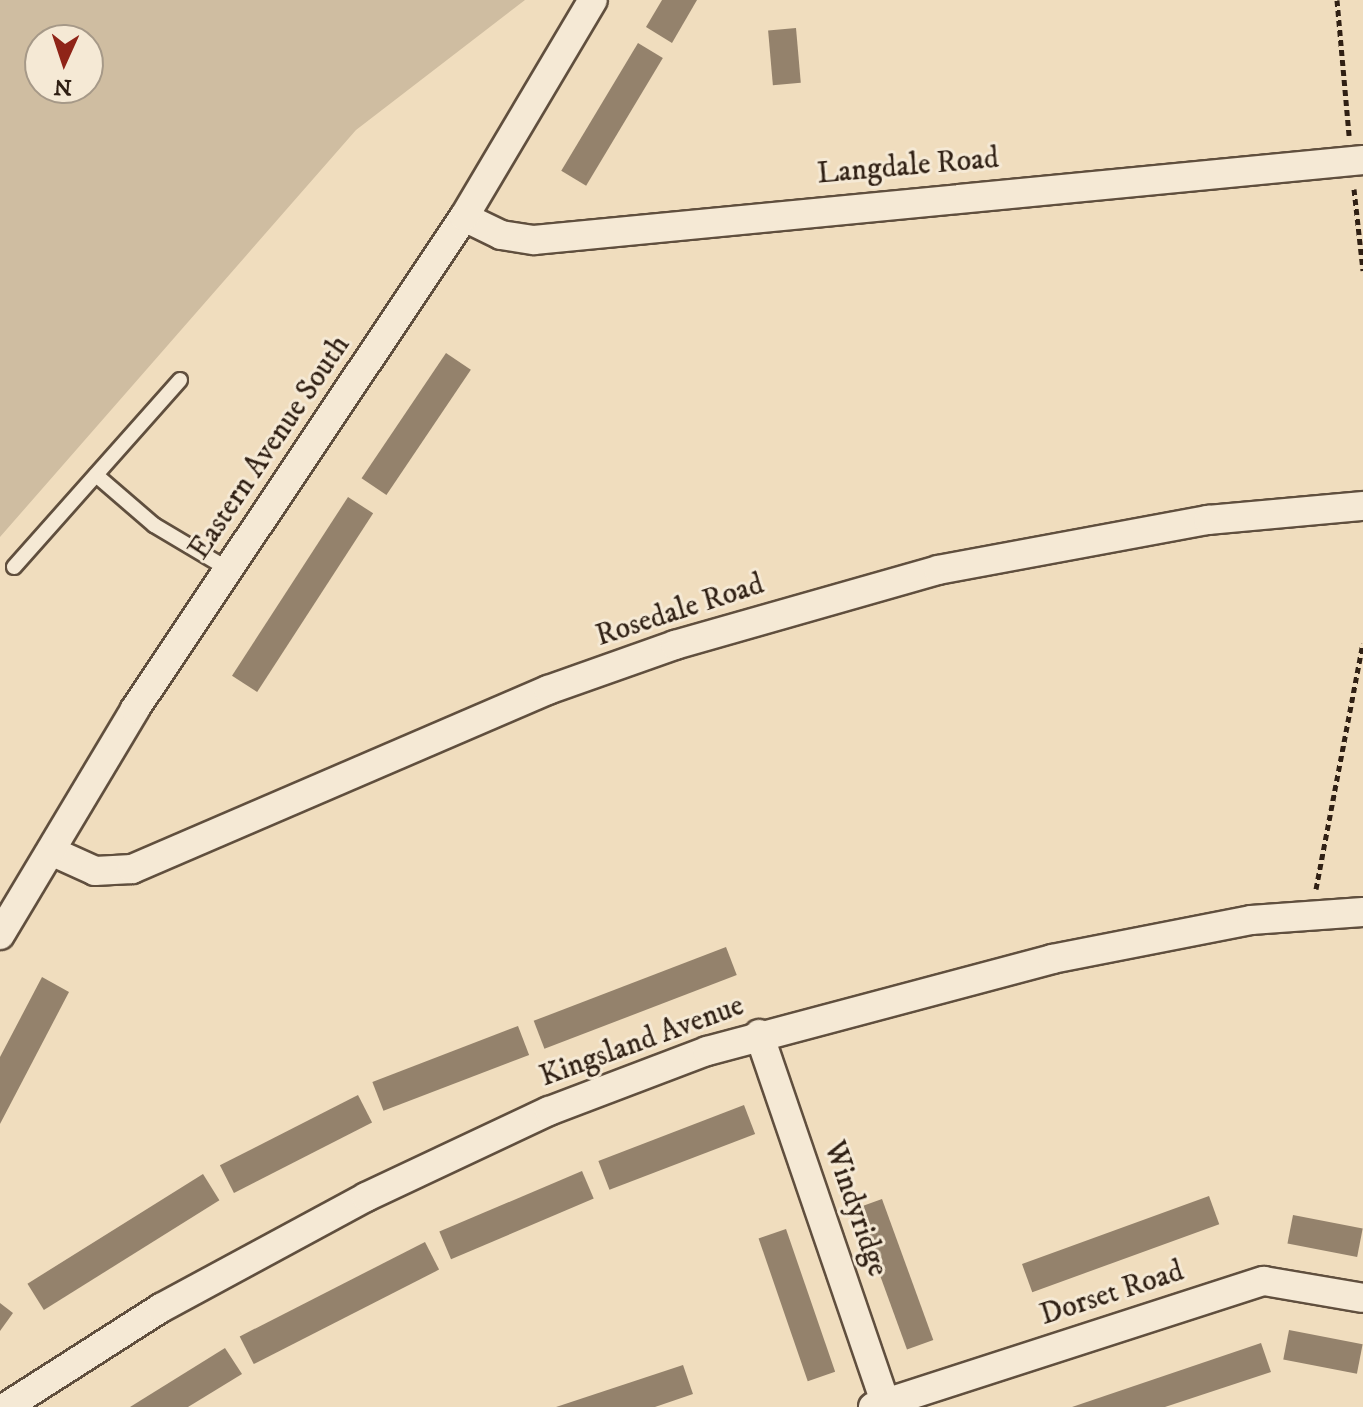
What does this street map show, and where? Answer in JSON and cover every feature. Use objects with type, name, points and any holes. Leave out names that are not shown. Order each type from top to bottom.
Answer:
[{"type":"street","name":"Eastern Avenue South","points":[[0,934],[228,569],[464,217],[590,4]]},
{"type":"street","name":"Langdale Road","points":[[464,217],[501,235],[534,240],[1363,160]]},
{"type":"street","name":"Rosedale Road","points":[[51,851],[95,871],[132,869],[548,690],[675,645],[938,570],[1208,520],[1363,506]]},
{"type":"street","name":"Kingsland Avenue","points":[[6,1407],[161,1308],[366,1197],[549,1111],[759,1034],[1052,959],[1312,914],[1363,912]]},
{"type":"street","name":"Windyridge","points":[[759,1034],[882,1406]]},
{"type":"street","name":"Dorset Road","points":[[882,1406],[1264,1281],[1363,1298]]},
{"type":"lane","points":[[14,567],[180,380]]},
{"type":"lane","points":[[96,475],[154,525],[228,569]]},
{"type":"path","points":[[1312,914],[1363,643]]},
{"type":"shaded area","points":[[0,0],[525,0],[356,130],[0,537]]},
{"type":"building","points":[[662,0],[697,0],[672,43],[646,27]]},
{"type":"building","points":[[796,28],[801,83],[773,85],[768,30]]},
{"type":"building","points":[[638,43],[663,58],[586,186],[561,171]]},
{"type":"building","points":[[446,353],[471,370],[386,495],[362,478]]},
{"type":"building","points":[[348,497],[373,513],[257,692],[232,676]]},
{"type":"building","points":[[726,947],[737,975],[544,1049],[534,1021]]},
{"type":"building","points":[[42,977],[69,992],[0,1124],[0,1057]]},
{"type":"building","points":[[518,1026],[529,1055],[383,1111],[372,1082]]},
{"type":"building","points":[[358,1095],[372,1123],[234,1193],[220,1165]]},
{"type":"building","points":[[744,1105],[755,1134],[609,1190],[598,1161]]},
{"type":"building","points":[[582,1171],[594,1199],[451,1259],[439,1232]]},
{"type":"building","points":[[203,1174],[219,1200],[44,1310],[27,1284]]},
{"type":"building","points":[[1209,1196],[1219,1224],[1032,1292],[1022,1264]]},
{"type":"building","points":[[882,1199],[933,1340],[907,1350],[856,1209]]},
{"type":"building","points":[[1293,1215],[1363,1229],[1357,1257],[1287,1243]]},
{"type":"building","points":[[786,1229],[835,1372],[808,1381],[759,1238]]},
{"type":"building","points":[[425,1242],[439,1270],[254,1364],[240,1336]]},
{"type":"building","points":[[0,1303],[13,1313],[0,1331]]},
{"type":"building","points":[[1289,1330],[1363,1344],[1357,1374],[1283,1359]]},
{"type":"building","points":[[1261,1343],[1271,1372],[1165,1407],[1072,1407]]},
{"type":"building","points":[[225,1348],[242,1374],[188,1407],[130,1407]]},
{"type":"building","points":[[683,1365],[693,1394],[655,1407],[556,1407]]}]
